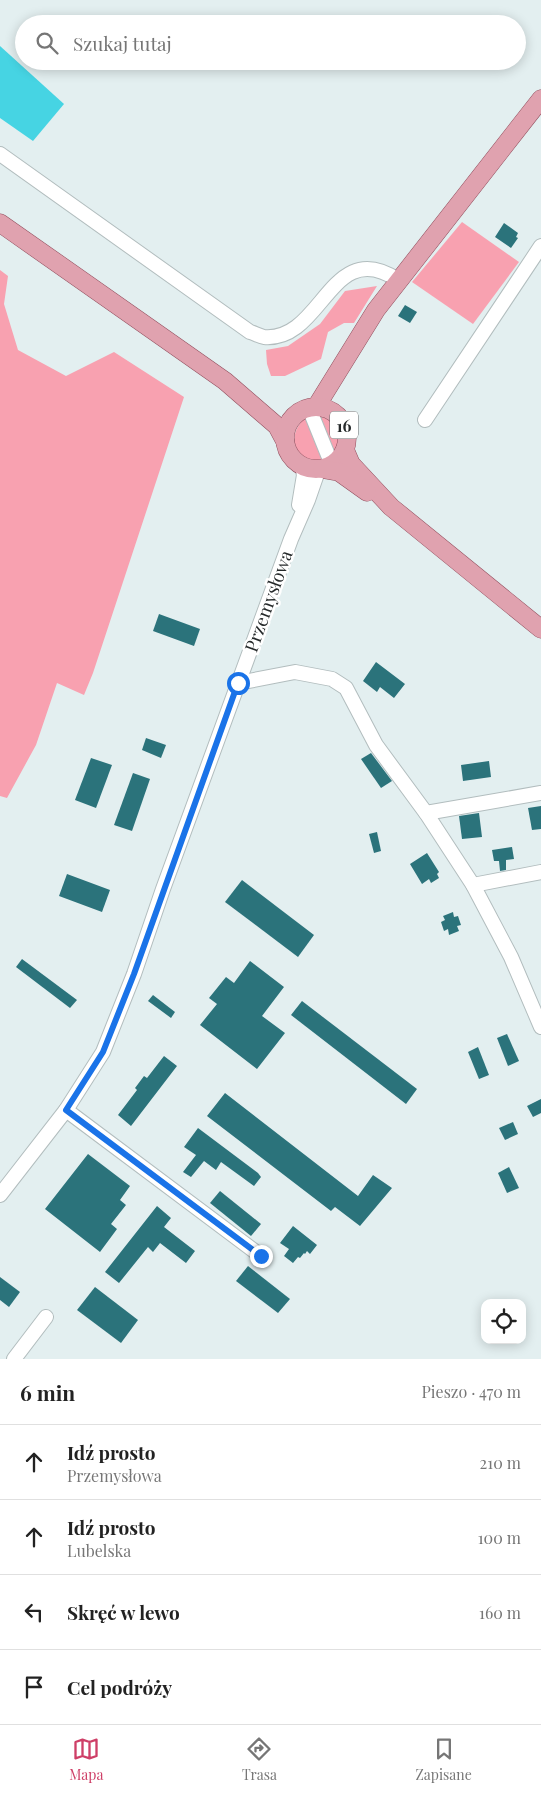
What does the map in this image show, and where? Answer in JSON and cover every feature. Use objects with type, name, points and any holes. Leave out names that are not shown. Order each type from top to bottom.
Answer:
[{"type":"main road","points":[[285,441],[288,426],[307,409],[350,351],[398,280],[539,105]]},
{"type":"main road","name":"16","points":[[0,223],[225,382],[277,426],[288,451],[294,460],[302,466],[312,469],[327,467],[340,458],[345,450],[346,430],[342,421],[335,413],[326,408],[282,412],[225,382]]},
{"type":"main road","points":[[335,413],[334,405],[350,351]]},
{"type":"main road","name":"16","points":[[345,450],[351,464],[391,507]]},
{"type":"main road","name":"16","points":[[327,467],[339,472],[391,507],[541,629]]},
{"type":"street","points":[[0,154],[250,332],[263,337],[289,332],[301,324],[347,274],[359,270],[374,270],[388,274],[398,280]]},
{"type":"street","points":[[425,420],[541,246]]},
{"type":"street","points":[[307,409],[327,467]]},
{"type":"street","name":"Przemysłowa","points":[[291,539],[302,490],[304,475],[302,466]]},
{"type":"street","name":"Przemysłowa","points":[[0,1195],[66,1110],[103,1052],[134,974],[291,539],[317,474],[327,467]]},
{"type":"street","points":[[238,683],[295,672],[332,679],[346,688],[376,744],[426,813],[473,885],[511,956],[541,1026]]},
{"type":"street","points":[[426,813],[541,793]]},
{"type":"street","points":[[473,885],[541,872]]},
{"type":"street","points":[[66,1110],[261,1256]]},
{"type":"street","points":[[14,1359],[46,1316]]},
{"type":"shaded area","points":[[462,222],[519,262],[473,324],[412,282]]},
{"type":"shaded area","points":[[0,270],[8,276],[4,304],[18,350],[66,376],[114,352],[184,397],[93,673],[84,695],[57,683],[36,745],[7,798],[0,796]]},
{"type":"shaded area","points":[[377,286],[354,323],[344,323],[328,332],[321,359],[285,376],[271,376],[267,364],[266,350],[288,346],[320,324],[345,291]]},
{"type":"shaded area","points":[[318,418],[330,421],[337,430],[339,441],[333,451]]},
{"type":"shaded area","points":[[304,419],[308,419],[322,460],[313,460],[306,457],[296,447],[294,441],[295,433]]},
{"type":"water","points":[[0,46],[15,60],[15,70],[26,70],[64,104],[33,141],[0,118]]},
{"type":"building","points":[[504,223],[518,233],[516,237],[518,238],[511,248],[495,237]]},
{"type":"building","points":[[405,305],[417,312],[410,323],[398,316]]},
{"type":"building","points":[[159,614],[200,629],[194,646],[153,631]]},
{"type":"building","points":[[376,662],[405,684],[394,698],[380,687],[377,692],[363,681]]},
{"type":"building","points":[[146,738],[166,745],[161,758],[142,750]]},
{"type":"building","points":[[371,753],[392,781],[381,788],[361,759]]},
{"type":"building","points":[[91,758],[112,765],[96,808],[75,800]]},
{"type":"building","points":[[489,761],[491,777],[463,781],[461,765]]},
{"type":"building","points":[[133,773],[150,779],[132,831],[114,825]]},
{"type":"building","points":[[541,806],[541,829],[532,830],[528,808]]},
{"type":"building","points":[[479,813],[482,837],[462,839],[459,816]]},
{"type":"building","points":[[377,832],[381,851],[374,853],[369,834]]},
{"type":"building","points":[[512,847],[514,859],[506,860],[506,870],[500,871],[499,861],[494,861],[492,850]]},
{"type":"building","points":[[427,853],[439,872],[437,874],[439,878],[431,883],[429,879],[422,884],[410,864]]},
{"type":"building","points":[[67,874],[110,890],[102,912],[59,896]]},
{"type":"building","points":[[242,880],[314,935],[298,957],[225,902]]},
{"type":"building","points":[[453,912],[454,917],[458,916],[461,925],[457,926],[459,931],[449,935],[448,929],[444,931],[441,922],[445,920],[443,916]]},
{"type":"building","points":[[22,959],[77,1000],[70,1008],[16,967]]},
{"type":"building","points":[[250,961],[284,987],[262,1016],[285,1033],[257,1069],[200,1025],[217,1004],[209,998],[226,977],[234,983]]},
{"type":"building","points":[[153,995],[175,1012],[171,1018],[148,1001]]},
{"type":"building","points":[[302,1001],[417,1089],[406,1104],[291,1015]]},
{"type":"building","points":[[507,1034],[519,1061],[508,1066],[497,1038]]},
{"type":"building","points":[[478,1047],[489,1075],[479,1079],[468,1052]]},
{"type":"building","points":[[164,1056],[177,1066],[131,1126],[118,1115],[137,1090],[135,1088],[144,1076],[147,1078]]},
{"type":"building","points":[[225,1093],[358,1196],[373,1175],[392,1188],[360,1226],[335,1207],[331,1211],[207,1116]]},
{"type":"building","points":[[541,1099],[541,1113],[533,1117],[527,1106]]},
{"type":"building","points":[[513,1122],[518,1134],[505,1140],[499,1128]]},
{"type":"building","points":[[198,1128],[258,1173],[261,1177],[254,1186],[221,1162],[216,1170],[204,1161],[191,1177],[183,1172],[196,1155],[184,1147]]},
{"type":"building","points":[[88,1154],[130,1186],[120,1200],[126,1205],[111,1224],[117,1229],[100,1252],[45,1209]]},
{"type":"building","points":[[509,1167],[519,1188],[507,1193],[498,1173]]},
{"type":"building","points":[[220,1191],[261,1224],[251,1236],[210,1203]]},
{"type":"building","points":[[157,1206],[171,1218],[164,1227],[195,1251],[186,1263],[160,1243],[153,1252],[148,1247],[119,1283],[105,1272]]},
{"type":"building","points":[[293,1226],[317,1245],[310,1254],[307,1251],[293,1263],[284,1256],[289,1249],[280,1243]]},
{"type":"building","points":[[248,1266],[290,1299],[278,1313],[236,1281]]},
{"type":"building","points":[[0,1277],[20,1292],[9,1307],[0,1300]]},
{"type":"building","points":[[95,1287],[138,1320],[121,1343],[77,1310]]},
{"type":"route","points":[[238,683],[134,974],[103,1052],[66,1110],[261,1256]]}]
